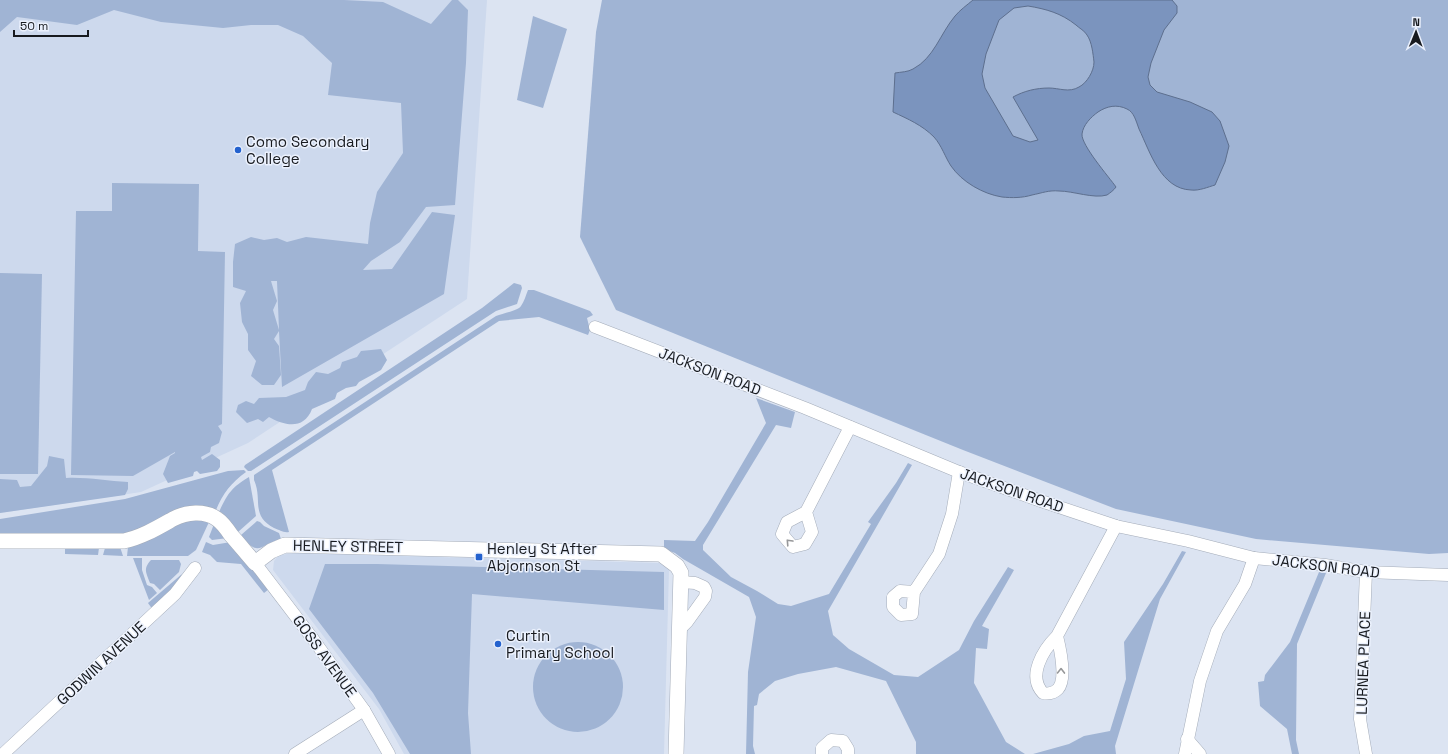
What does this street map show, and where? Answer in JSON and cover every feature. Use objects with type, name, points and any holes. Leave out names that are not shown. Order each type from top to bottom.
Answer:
[{"type":"street","name":"JACKSON ROAD","points":[[596,327],[805,408],[959,472],[1116,526],[1188,541],[1254,558],[1325,565],[1366,572],[1448,575]]},
{"type":"street","points":[[806,512],[850,427]]},
{"type":"street","points":[[914,592],[939,554],[952,514],[959,472]]},
{"type":"street","points":[[0,540],[124,541],[149,533],[187,513],[199,513],[219,520],[255,563]]},
{"type":"street","points":[[1057,636],[1116,526]]},
{"type":"street","name":"HENLEY STREET","points":[[255,563],[271,551],[285,545],[661,554],[677,566],[681,573],[681,582]]},
{"type":"street","points":[[1185,754],[1200,681],[1217,631],[1245,584],[1254,558]]},
{"type":"street","name":"GOSS AVENUE","points":[[255,563],[313,639],[364,710],[388,754]]},
{"type":"street","name":"GODWIN AVENUE","points":[[3,754],[175,594],[195,568]]},
{"type":"street","name":"LURNEA PLACE","points":[[1366,572],[1360,719],[1366,754]]},
{"type":"street","points":[[676,754],[679,630],[681,582],[700,584],[704,586],[706,592],[705,596],[679,630]]},
{"type":"street","points":[[295,754],[364,710]]},
{"type":"street","points":[[1188,739],[1200,754]]},
{"type":"street","points":[[822,754],[822,748],[831,740],[843,741],[848,749],[848,754]]},
{"type":"shaded area","name":"Como Secondary College","points":[[0,0],[487,0],[467,299],[248,443],[141,492],[0,513]]},
{"type":"shaded area","points":[[0,0],[344,0],[383,2],[431,24],[452,0],[458,0],[468,10],[466,63],[455,205],[426,207],[400,242],[371,261],[363,270],[392,269],[432,212],[455,215],[444,294],[282,387],[279,331],[274,339],[279,346],[281,375],[274,385],[262,385],[251,376],[256,361],[248,350],[248,334],[242,322],[240,303],[246,291],[233,287],[235,244],[251,237],[264,240],[277,238],[287,242],[306,237],[368,244],[370,223],[377,192],[403,153],[401,103],[328,95],[332,63],[303,36],[278,25],[251,25],[223,28],[161,22],[114,10],[77,25],[17,17],[0,32]],"holes":[[[271,281],[277,281],[279,330],[273,310],[277,301]]]},
{"type":"shaded area","points":[[602,0],[1448,0],[1448,553],[1429,554],[1256,539],[1116,509],[963,450],[616,310],[580,237],[596,32]]},
{"type":"shaded area","points":[[973,0],[1172,0],[1177,6],[1177,13],[1164,30],[1151,63],[1148,77],[1150,85],[1157,92],[1190,102],[1212,112],[1220,121],[1229,146],[1225,162],[1215,185],[1203,189],[1191,190],[1181,188],[1172,183],[1164,176],[1152,158],[1133,115],[1129,110],[1116,106],[1105,108],[1095,114],[1086,124],[1082,134],[1090,153],[1116,187],[1107,195],[1096,196],[1065,191],[1055,191],[1013,198],[1002,197],[980,190],[967,182],[951,166],[934,137],[920,126],[893,112],[895,73],[911,70],[926,59],[955,16]],"holes":[[[1028,6],[1047,10],[1059,15],[1085,32],[1089,38],[1094,62],[1093,69],[1087,80],[1075,89],[1039,89],[1013,97],[1038,140],[1030,142],[1013,136],[985,88],[982,74],[986,54],[999,20],[1014,8]]]},
{"type":"shaded area","points":[[533,16],[567,29],[543,108],[517,100]]},
{"type":"shaded area","points":[[112,183],[199,184],[198,251],[225,252],[222,424],[218,426],[222,432],[219,443],[211,447],[210,452],[201,457],[202,460],[212,454],[220,460],[220,467],[217,471],[200,474],[197,471],[194,472],[193,476],[168,483],[163,474],[170,456],[175,452],[133,476],[71,475],[76,211],[112,211]]},
{"type":"shaded area","points":[[0,273],[42,274],[38,474],[0,474]]},
{"type":"shaded area","points":[[514,283],[521,285],[522,288],[517,304],[496,311],[251,471],[248,471],[244,467],[482,308]]},
{"type":"shaded area","points":[[528,290],[534,290],[590,311],[593,315],[587,318],[590,330],[588,335],[539,317],[499,321],[272,470],[289,532],[283,532],[274,528],[262,518],[258,507],[258,494],[254,475],[496,316],[519,308],[523,303]]},
{"type":"shaded area","points":[[381,349],[387,360],[381,370],[359,382],[356,386],[346,388],[337,393],[335,399],[312,409],[309,416],[299,423],[288,424],[269,417],[263,422],[258,419],[247,423],[236,412],[238,405],[246,401],[254,404],[259,398],[286,397],[305,390],[308,382],[316,372],[328,374],[340,368],[342,362],[357,357],[361,351]]},
{"type":"shaded area","points":[[756,398],[795,412],[791,428],[776,425],[703,545],[703,550],[731,577],[778,604],[791,606],[829,594],[871,524],[868,522],[896,483],[908,463],[912,465],[828,611],[833,635],[849,649],[894,675],[918,677],[959,650],[974,621],[1008,567],[1014,570],[982,626],[989,629],[987,649],[976,648],[974,683],[1006,742],[1025,754],[916,754],[916,742],[886,681],[836,667],[798,674],[775,681],[759,694],[757,705],[754,706],[753,746],[755,754],[746,754],[748,672],[756,617],[749,597],[675,553],[664,549],[664,540],[695,541],[708,522],[766,423]]},
{"type":"shaded area","points":[[49,456],[64,459],[66,478],[128,482],[128,489],[125,495],[0,513],[0,479],[17,480],[20,487],[31,486],[47,466]]},
{"type":"shaded area","points":[[244,470],[246,472],[228,489],[216,510],[122,536],[0,534],[0,519],[125,499],[228,471]]},
{"type":"shaded area","points":[[249,477],[256,516],[238,532],[219,512],[231,492],[238,484]]},
{"type":"shaded area","points":[[198,519],[209,522],[196,550],[188,556],[127,556],[128,547],[176,524]]},
{"type":"shaded area","points":[[257,521],[279,533],[281,539],[260,548],[252,546],[241,535]]},
{"type":"shaded area","points":[[214,524],[228,538],[212,540],[209,537]]},
{"type":"shaded area","points":[[206,542],[213,545],[231,542],[269,589],[264,593],[241,564],[217,562],[210,555],[202,552]]},
{"type":"shaded area","points":[[65,547],[99,548],[98,555],[65,554]]},
{"type":"shaded area","points":[[120,547],[123,556],[103,555],[105,548]]},
{"type":"shaded area","points":[[1182,551],[1186,552],[1160,599],[1115,746],[1116,754],[1033,754],[1069,744],[1084,736],[1110,731],[1126,679],[1124,642],[1163,584]]},
{"type":"shaded area","name":"Curtin Primary School","points":[[295,553],[659,563],[669,569],[664,754],[404,754],[379,709],[273,570],[274,561],[279,555]]},
{"type":"shaded area","points":[[133,558],[142,558],[142,570],[147,585],[152,587],[157,593],[149,600]]},
{"type":"shaded area","points":[[151,560],[179,560],[181,564],[179,572],[160,590],[154,584],[150,583],[146,573],[146,568]]},
{"type":"shaded area","points":[[325,564],[377,564],[664,572],[664,610],[472,594],[468,713],[471,754],[410,754],[373,693],[309,609]]},
{"type":"shaded area","points":[[1319,572],[1326,573],[1297,644],[1296,740],[1299,754],[1292,754],[1287,729],[1260,706],[1258,682],[1264,681],[1265,675],[1290,642]]},
{"type":"shaded area","points":[[182,574],[179,581],[153,610],[148,603]]},
{"type":"shaded area","points":[[578,642],[595,646],[610,655],[619,670],[623,687],[619,704],[610,719],[595,728],[578,732],[561,728],[546,719],[537,704],[533,687],[537,670],[546,655],[561,646]]},
{"type":"place","name":"Como Secondary College","points":[[238,150]]},
{"type":"place","name":"Henley St After Abjornson St","points":[[479,557]]},
{"type":"place","name":"Curtin Primary School","points":[[498,644]]}]
